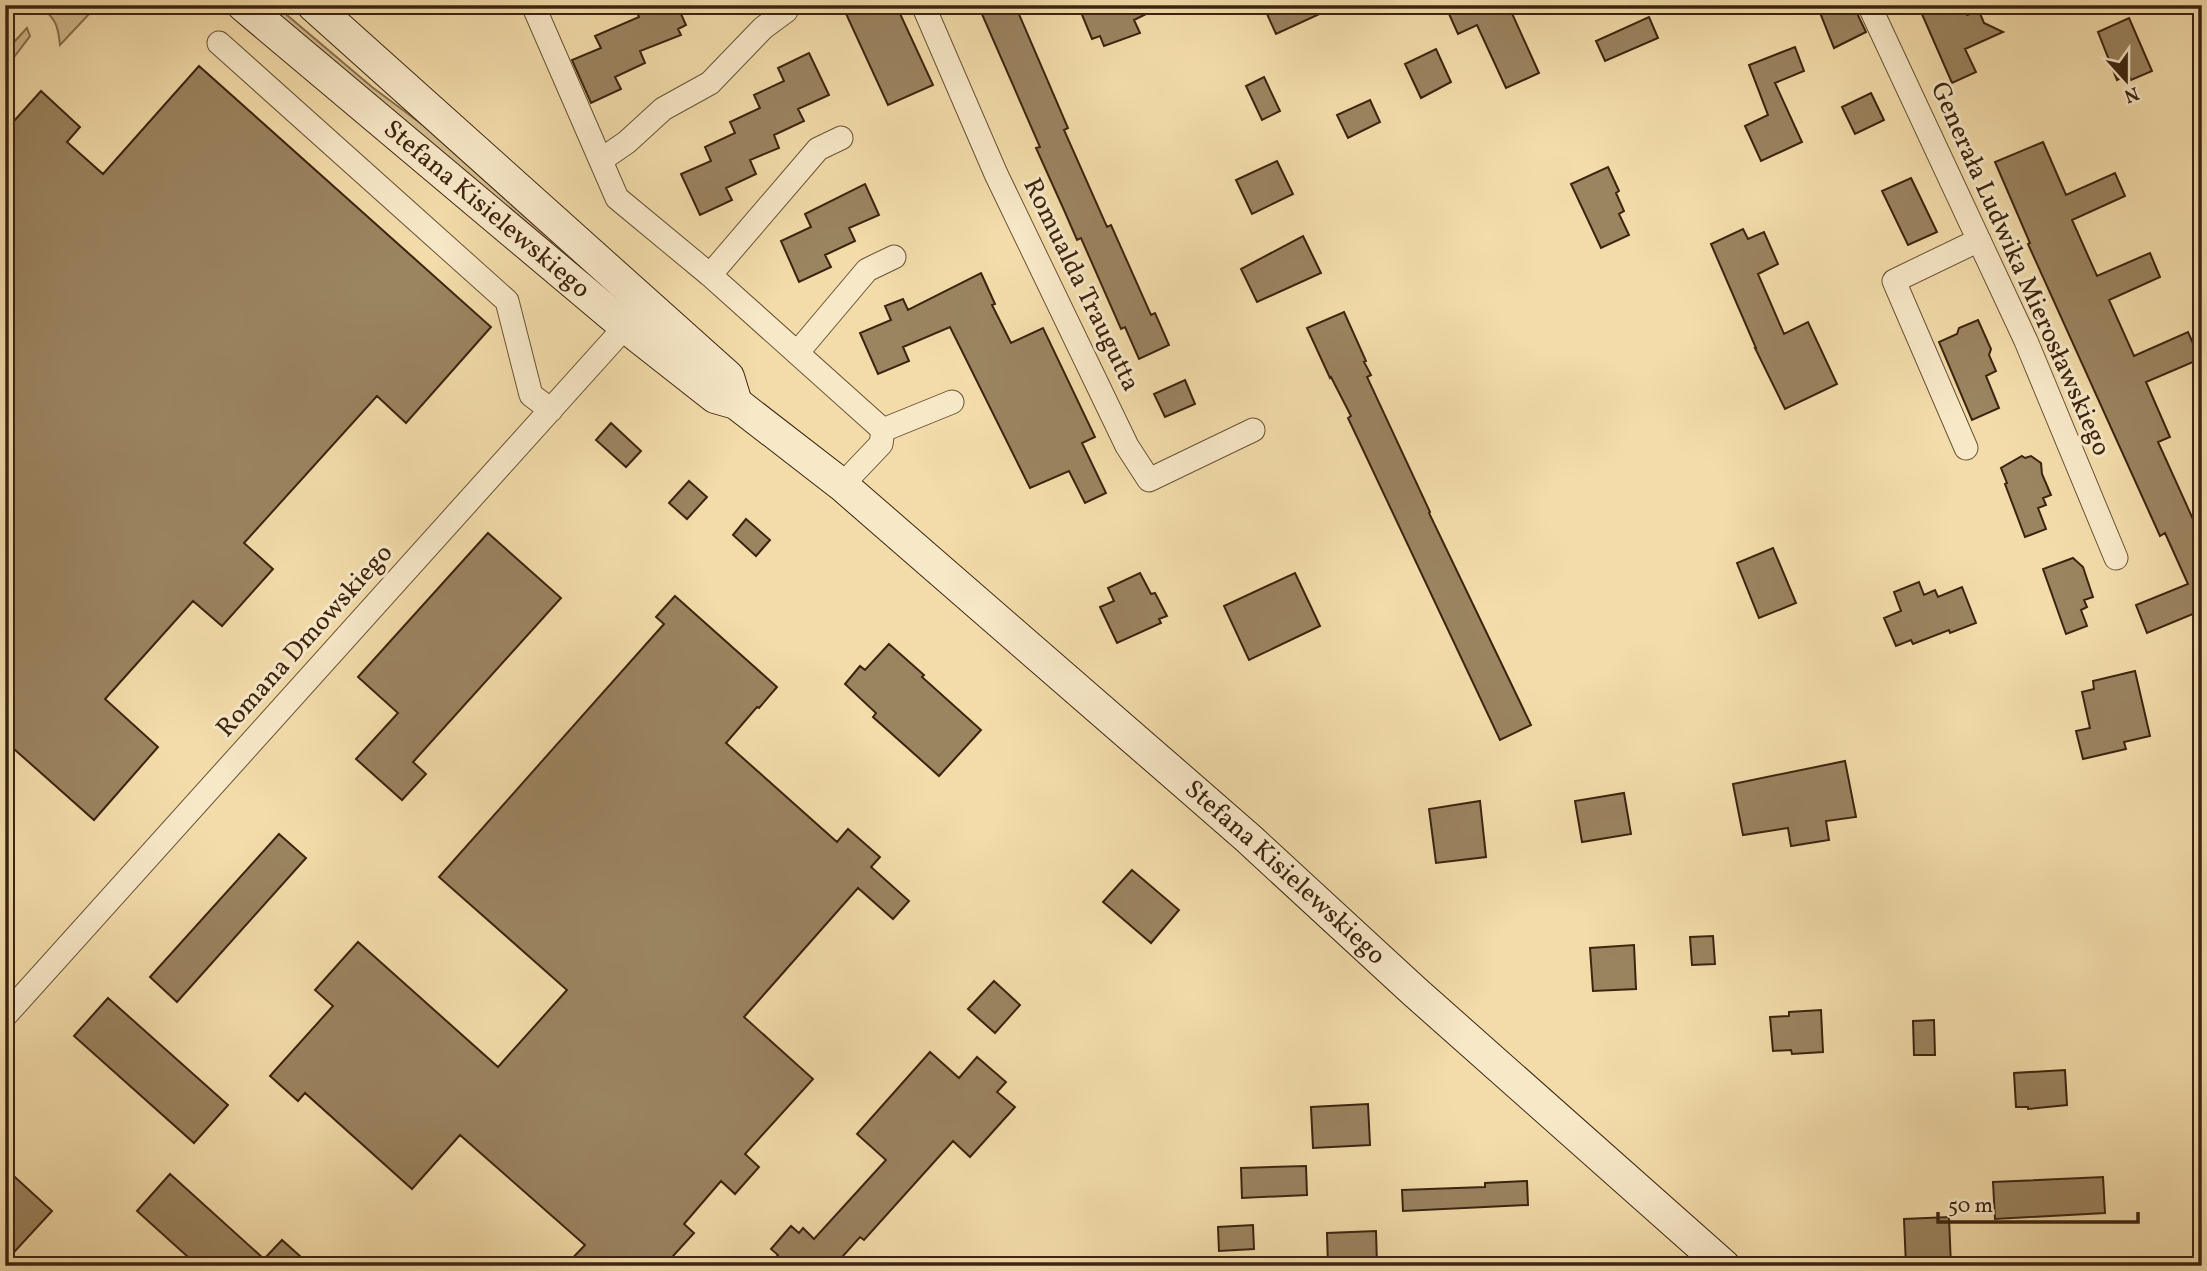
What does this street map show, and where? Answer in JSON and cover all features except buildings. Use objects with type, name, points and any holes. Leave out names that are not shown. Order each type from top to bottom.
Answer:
[{"type":"main road","name":"Stefana Kisielewskiego","points":[[243,5],[626,327],[715,397],[736,403],[842,485],[1248,838],[1724,1266]]},
{"type":"main road","name":"Stefana Kisielewskiego","points":[[313,5],[728,377],[736,403]]},
{"type":"street","name":"Romualda Traugutta","points":[[923,5],[996,174],[1128,446],[1149,480],[1253,430]]},
{"type":"street","name":"Generała Ludwika Mierosławskiego","points":[[1869,5],[2026,341],[2116,558]]},
{"type":"street","points":[[537,7],[617,198],[710,275],[883,429]]},
{"type":"street","points":[[601,160],[627,142],[663,109],[710,83],[763,29],[786,10]]},
{"type":"street","points":[[219,43],[507,301],[531,395],[551,410]]},
{"type":"street","points":[[710,275],[818,149],[841,138]]},
{"type":"street","points":[[1966,448],[1894,281],[1979,240]]},
{"type":"street","points":[[797,353],[867,270],[894,257]]},
{"type":"street","name":"Romana Dmowskiego","points":[[5,1016],[647,303]]},
{"type":"street","points":[[883,429],[952,402]]},
{"type":"street","points":[[842,485],[881,444],[883,429]]},
{"type":"shaded area","points":[[40,5],[92,5],[87,10],[90,13],[60,45],[55,23]]},
{"type":"shaded area","points":[[263,5],[275,5],[372,87],[435,134],[580,261],[573,270]]},
{"type":"shaded area","points":[[27,28],[30,36],[11,61],[5,62],[5,52]]}]
